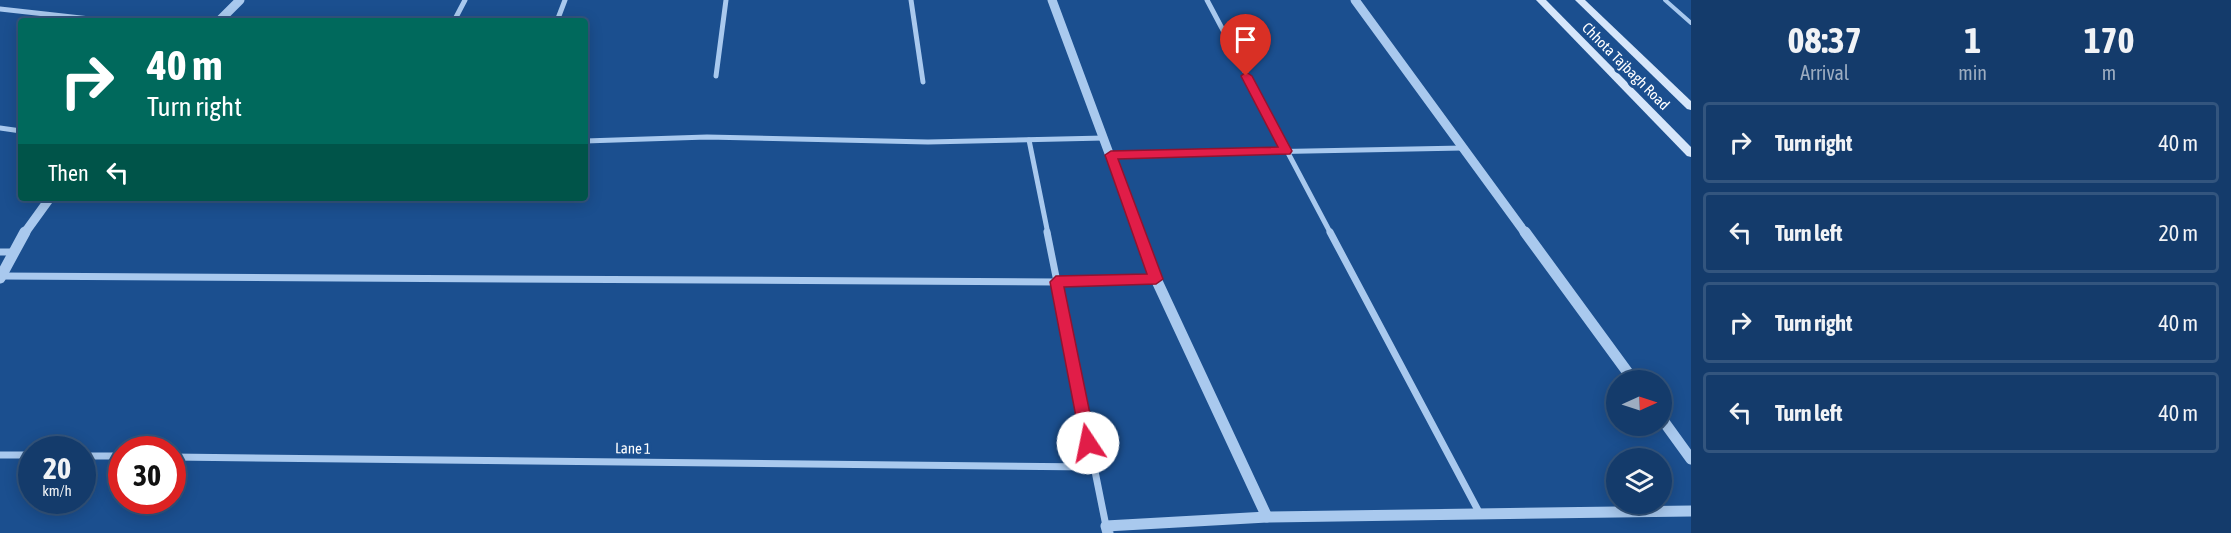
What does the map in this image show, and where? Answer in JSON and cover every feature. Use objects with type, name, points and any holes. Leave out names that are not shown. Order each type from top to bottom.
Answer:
[{"type":"main road","name":"Chhota Tajbagh Road","points":[[1541,0],[1691,153]]},
{"type":"main road","points":[[1580,0],[1691,107]]},
{"type":"street","points":[[222,18],[240,0]]},
{"type":"street","points":[[456,18],[465,0]]},
{"type":"street","points":[[558,18],[565,0]]},
{"type":"street","points":[[716,76],[726,0]]},
{"type":"street","points":[[911,0],[923,82]]},
{"type":"street","points":[[1052,0],[1156,279],[1267,517]]},
{"type":"street","points":[[1207,0],[1480,514]]},
{"type":"street","points":[[1355,0],[1626,370]]},
{"type":"street","points":[[0,9],[81,18]]},
{"type":"street","points":[[0,128],[18,131]]},
{"type":"street","points":[[588,141],[707,137],[928,142],[1104,138]]},
{"type":"street","points":[[1029,140],[1107,530],[1267,517],[1691,511]]},
{"type":"street","points":[[1111,155],[1463,148]]},
{"type":"street","points":[[48,201],[13,252],[0,277],[1056,282],[1156,279]]},
{"type":"street","points":[[0,252],[13,252]]},
{"type":"street","points":[[1672,433],[1691,459]]},
{"type":"street","points":[[0,455],[18,455]]},
{"type":"street","name":"Lane 1","points":[[186,457],[1093,466]]},
{"type":"lane","points":[[1665,0],[1691,23]]},
{"type":"route","points":[[1088,443],[1056,282],[1156,279],[1111,155],[1286,151],[1246,76]]}]
